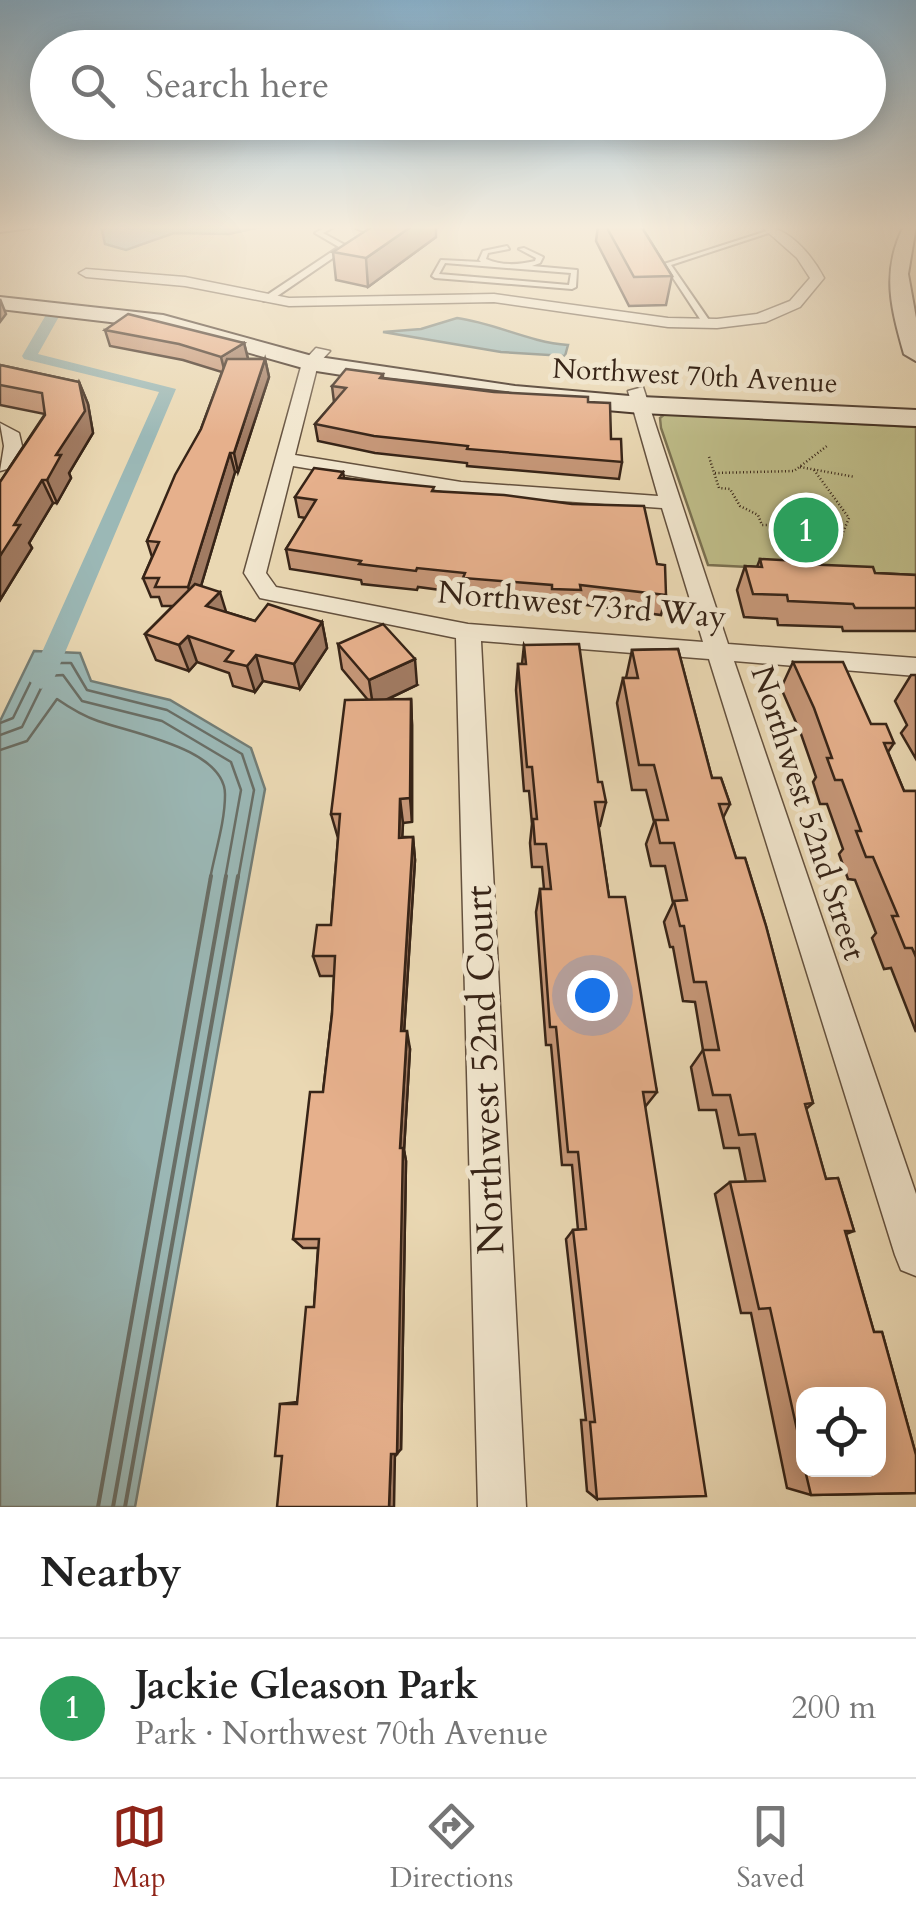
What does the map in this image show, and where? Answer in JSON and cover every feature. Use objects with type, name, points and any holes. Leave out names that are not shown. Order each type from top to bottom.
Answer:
[{"type":"street","name":"Northwest 70th Avenue","points":[[51,296],[107,300],[316,357],[639,398],[916,418]]},
{"type":"street","points":[[258,296],[350,304],[506,298],[636,321],[707,323],[773,314],[797,305],[806,296]]},
{"type":"street","points":[[900,296],[916,354]]},
{"type":"street","name":"Northwest 70th Avenue","points":[[0,303],[177,318]]},
{"type":"street","points":[[316,357],[286,459],[462,488],[670,503]]},
{"type":"street","name":"Northwest 70th Avenue","points":[[639,398],[916,404]]},
{"type":"street","name":"Northwest 52nd Street","points":[[639,398],[916,1255]]},
{"type":"street","points":[[0,428],[12,436],[13,446],[0,465]]},
{"type":"street","name":"Northwest 73rd Way","points":[[286,459],[255,573],[268,594],[468,632],[916,667]]},
{"type":"street","name":"Northwest 52nd Court","points":[[468,632],[502,1507]]},
{"type":"lane","points":[[688,296],[707,323]]},
{"type":"path","points":[[714,474],[794,471],[827,446]]},
{"type":"path","points":[[709,458],[719,488],[730,488],[740,506],[758,515],[762,525],[826,525],[844,530]]},
{"type":"path","points":[[800,468],[854,478]]},
{"type":"path","points":[[814,470],[848,518],[839,542]]},
{"type":"shaded area","points":[[666,413],[916,427],[916,589],[790,569],[708,565],[661,428],[660,418]]},
{"type":"water","points":[[457,318],[568,345],[565,356],[501,352],[383,332],[421,329]]},
{"type":"water","points":[[34,651],[80,653],[91,681],[170,700],[251,748],[265,789],[135,1507],[0,1507],[0,721]]},
{"type":"building","points":[[128,314],[244,343],[221,357],[179,344],[105,330]]},
{"type":"building","points":[[227,359],[265,359],[234,453],[230,453],[188,587],[155,587],[159,578],[143,578],[159,542],[147,541],[175,475],[201,429]]},
{"type":"building","points":[[0,365],[79,382],[85,411],[56,455],[61,455],[47,480],[42,480],[14,525],[20,525],[0,556],[0,482],[45,415],[42,393],[0,385]]},
{"type":"building","points":[[346,369],[383,374],[380,378],[494,392],[588,397],[588,402],[610,403],[611,439],[621,439],[622,462],[467,449],[468,446],[374,436],[315,424],[346,388],[332,386]]},
{"type":"building","points":[[314,468],[343,472],[339,478],[434,487],[432,491],[572,504],[644,506],[657,564],[665,565],[666,595],[580,585],[581,590],[552,589],[552,585],[463,578],[465,573],[359,564],[361,561],[286,549],[316,500],[295,497]]},
{"type":"building","points":[[760,559],[873,567],[875,573],[916,575],[916,608],[855,608],[853,604],[788,601],[787,595],[753,594],[745,566],[762,567]]},
{"type":"building","points":[[195,584],[220,592],[206,606],[255,621],[268,604],[322,622],[294,664],[256,655],[247,666],[225,661],[233,651],[188,636],[179,645],[145,634]]},
{"type":"building","points":[[383,624],[415,659],[369,680],[338,644]]},
{"type":"building","points":[[579,644],[598,782],[602,782],[606,802],[595,802],[609,897],[625,897],[657,1092],[643,1092],[706,1496],[597,1499],[590,1422],[595,1422],[573,1230],[586,1229],[578,1152],[568,1152],[556,1027],[550,1027],[540,889],[551,889],[546,844],[535,844],[533,819],[537,819],[532,767],[527,767],[518,664],[526,664],[524,645]]},
{"type":"building","points":[[678,649],[712,778],[721,778],[730,804],[719,804],[736,858],[745,858],[766,926],[813,1103],[805,1104],[826,1179],[838,1178],[854,1231],[845,1231],[874,1332],[882,1332],[916,1455],[916,1493],[811,1495],[807,1477],[886,1477],[886,1387],[796,1387],[796,1425],[770,1308],[759,1309],[730,1182],[765,1181],[755,1134],[739,1135],[730,1095],[713,1095],[703,1050],[719,1050],[706,982],[694,982],[684,926],[680,926],[674,901],[687,900],[674,843],[660,843],[655,820],[668,820],[654,765],[639,765],[623,678],[638,678],[632,650]]},
{"type":"building","points":[[793,662],[843,662],[871,724],[886,724],[894,743],[884,743],[904,791],[916,791],[916,957],[912,948],[905,948],[892,916],[898,916],[873,857],[866,857],[842,780],[835,780],[827,758],[832,758]]},
{"type":"building","points":[[411,699],[410,798],[400,799],[399,838],[413,837],[401,1031],[407,1031],[400,1148],[397,1454],[391,1454],[389,1507],[277,1507],[282,1456],[275,1456],[280,1404],[297,1404],[306,1307],[314,1307],[319,1239],[293,1239],[310,1092],[323,1092],[332,1014],[335,956],[313,956],[317,925],[331,925],[340,814],[331,814],[345,700]]},
{"type":"waterway","points":[[41,681],[168,389],[29,356],[54,313]]},
{"type":"place","name":"Jackie Gleason Park","points":[[806,530]]}]
